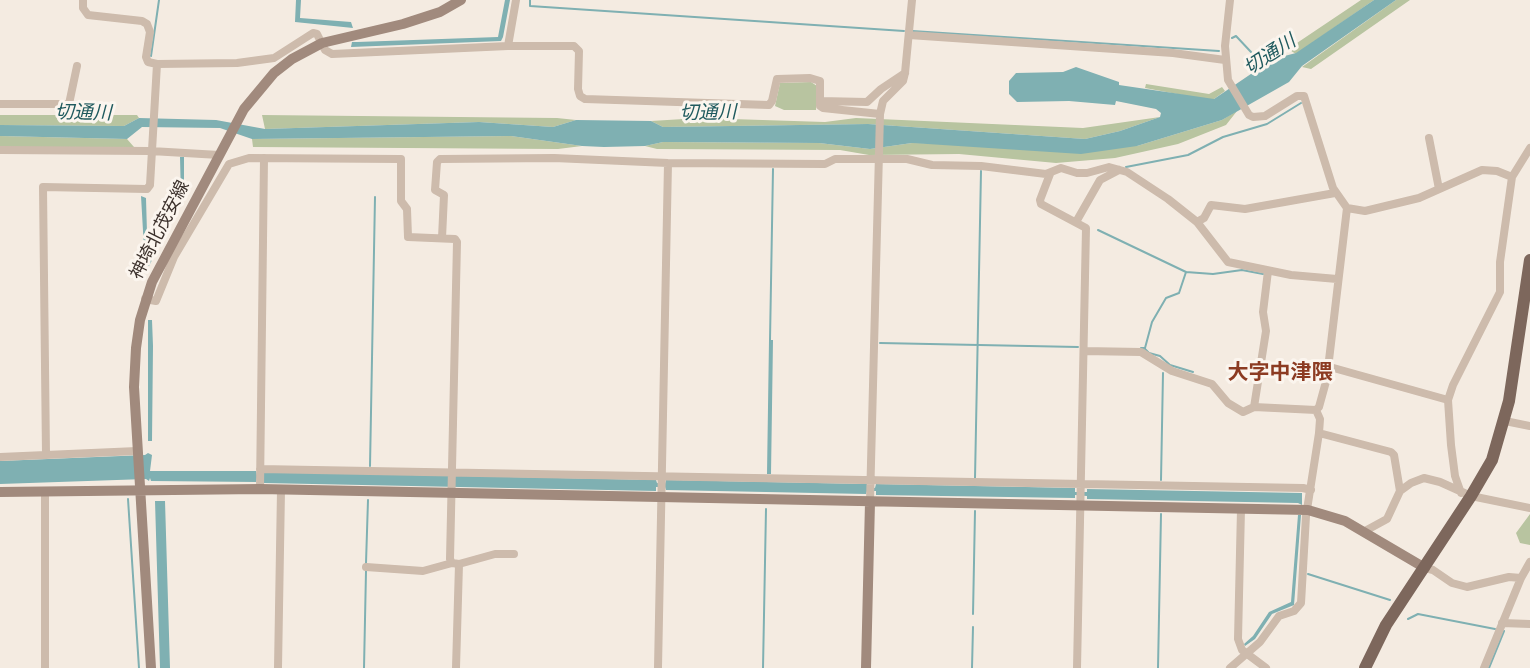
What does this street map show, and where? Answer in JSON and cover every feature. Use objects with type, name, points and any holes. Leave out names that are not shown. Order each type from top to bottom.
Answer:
[{"type":"main road","points":[[1365,668],[1386,625],[1424,568],[1466,494],[1492,460],[1505,421],[1530,260]]},
{"type":"street","points":[[83,0],[83,8],[88,15],[142,21],[146,24],[150,32],[146,57],[148,62],[157,65],[237,63],[274,58],[313,33],[317,34],[325,50],[332,54],[546,45],[578,48],[578,89],[580,96],[585,99],[769,105],[777,79],[810,78],[820,81],[820,106],[823,108],[880,115]]},
{"type":"street","name":"神埼北茂安線","points":[[151,668],[134,374],[145,299],[170,245],[244,110],[274,73],[292,59],[322,43],[403,24],[440,12],[461,0]]},
{"type":"street","points":[[508,46],[516,0]]},
{"type":"street","points":[[866,668],[880,115],[883,101],[903,81],[912,0]]},
{"type":"street","points":[[1230,0],[1225,60],[1228,80],[1249,115],[1253,117],[1265,116],[1297,96],[1304,96],[1335,193],[1347,208],[1376,210],[1419,198],[1482,170],[1497,171],[1512,177]]},
{"type":"street","points":[[909,36],[1173,53],[1225,60]]},
{"type":"street","points":[[46,455],[43,187],[146,189],[150,185],[157,65]]},
{"type":"street","points":[[0,104],[69,104],[77,66]]},
{"type":"street","points":[[820,101],[867,102],[905,73]]},
{"type":"street","points":[[1429,138],[1439,189]]},
{"type":"street","points":[[1466,494],[1455,476],[1448,400],[1500,292],[1500,262],[1512,177],[1530,148]]},
{"type":"street","points":[[0,150],[151,151],[219,155]]},
{"type":"street","points":[[145,299],[156,301],[174,257],[229,164],[248,158],[401,159],[401,201],[407,209],[408,236],[455,239],[457,242],[452,473],[456,668]]},
{"type":"street","points":[[442,238],[444,195],[435,190],[437,162],[440,159],[554,158],[668,163],[825,164],[835,159],[880,158],[907,159],[932,165],[981,166],[1050,173]]},
{"type":"street","points":[[260,478],[264,159]]},
{"type":"street","points":[[658,668],[668,163]]},
{"type":"street","points":[[1077,668],[1086,228],[1041,204],[1050,173],[1061,168],[1077,173],[1109,167],[1119,169],[1168,199],[1197,222],[1227,262],[1268,271],[1337,279]]},
{"type":"street","points":[[1076,222],[1100,180],[1119,169]]},
{"type":"street","points":[[1197,222],[1204,218],[1211,205],[1245,209],[1335,193]]},
{"type":"street","points":[[1316,410],[1330,367],[1331,337],[1339,287],[1337,279],[1347,208]]},
{"type":"street","points":[[1254,407],[1266,331],[1263,312],[1268,271]]},
{"type":"street","points":[[1084,351],[1141,352],[1172,371],[1212,384],[1228,403],[1243,412],[1254,407],[1316,410]]},
{"type":"street","points":[[1330,367],[1448,400]]},
{"type":"street","points":[[1230,668],[1243,650],[1260,642],[1279,616],[1298,608],[1319,433],[1320,419],[1316,410]]},
{"type":"street","points":[[1505,421],[1530,426]]},
{"type":"street","points":[[1319,433],[1391,452],[1394,455],[1400,491]]},
{"type":"street","points":[[0,457],[138,452]]},
{"type":"street","points":[[0,492],[260,478],[452,473],[662,486],[1081,494],[1241,509],[1308,510],[1345,521],[1365,531],[1452,583],[1467,587],[1509,577],[1521,578]]},
{"type":"street","points":[[260,478],[281,490],[662,486],[1081,494],[1303,488],[1311,490]]},
{"type":"street","points":[[1365,531],[1387,519],[1400,491],[1424,478],[1466,494],[1530,508]]},
{"type":"street","points":[[278,668],[281,490]]},
{"type":"street","points":[[44,668],[45,491]]},
{"type":"street","points":[[1241,509],[1238,639],[1243,650],[1266,668]]},
{"type":"street","points":[[366,567],[423,571],[495,554],[514,554]]},
{"type":"street","points":[[1484,668],[1530,562]]},
{"type":"street","points":[[1502,623],[1530,624]]},
{"type":"green space","points":[[1361,0],[1374,0],[1296,54],[1288,49]]},
{"type":"green space","points":[[1396,0],[1410,0],[1311,69],[1302,67]]},
{"type":"green space","points":[[811,82],[817,86],[816,110],[784,110],[775,106],[780,83]]},
{"type":"green space","points":[[1146,84],[1209,94],[1222,87],[1225,91],[1214,99],[1204,99],[1145,88]]},
{"type":"green space","points":[[1237,111],[1226,125],[1178,144],[1115,158],[1056,163],[959,154],[869,155],[840,150],[657,149],[645,146],[663,142],[819,143],[870,149],[912,143],[1137,146],[1222,120]]},
{"type":"green space","points":[[0,115],[137,115],[139,118],[124,126],[0,125]]},
{"type":"green space","points":[[262,115],[576,120],[553,127],[479,122],[265,129]]},
{"type":"green space","points":[[1160,117],[1120,131],[1085,139],[868,124],[663,127],[651,121],[700,118],[825,122],[856,118],[1083,128]]},
{"type":"green space","points":[[0,136],[127,139],[134,147],[0,148]]},
{"type":"green space","points":[[511,136],[582,146],[558,149],[253,147],[252,139]]},
{"type":"green space","points":[[1530,514],[1530,545],[1520,543],[1516,533]]},
{"type":"water","points":[[296,0],[301,0],[300,18],[351,22],[353,28],[295,22]]},
{"type":"water","points":[[505,0],[510,0],[501,41],[351,47],[352,42],[498,37]]},
{"type":"water","points":[[1374,0],[1396,0],[1302,66],[1289,82],[1222,120],[1137,146],[1081,154],[912,143],[870,149],[819,143],[663,142],[645,146],[604,147],[511,136],[252,139],[220,128],[142,127],[127,139],[0,136],[0,125],[124,126],[139,118],[216,120],[265,129],[479,122],[553,127],[576,120],[651,121],[663,127],[868,124],[1085,139],[1120,131],[1160,117],[1161,113],[1156,109],[1116,101],[1115,105],[1069,101],[1017,102],[1009,94],[1009,81],[1016,73],[1063,72],[1076,67],[1119,82],[1119,85],[1214,99],[1273,59],[1296,53]]},
{"type":"water","points":[[180,157],[184,157],[184,197],[149,266],[145,266],[141,196],[146,198],[147,233],[160,232],[181,197]]},
{"type":"water","points":[[148,320],[152,320],[153,346],[152,441],[148,441]]},
{"type":"water","points":[[769,340],[773,340],[771,474],[767,474]]},
{"type":"water","points":[[148,453],[152,455],[150,471],[656,480],[657,483],[665,484],[666,480],[867,484],[867,487],[875,488],[876,484],[1075,488],[1075,492],[1087,492],[1087,489],[1302,493],[1302,505],[1087,499],[1087,496],[1075,495],[1075,498],[876,495],[876,491],[867,491],[866,494],[666,490],[665,487],[656,487],[656,491],[264,483],[257,478],[256,482],[151,481],[150,478],[149,481],[0,484],[0,461]]},
{"type":"water","points":[[155,501],[165,501],[170,668],[160,668]]},
{"type":"water","points":[[1298,515],[1301,515],[1294,605],[1272,614],[1255,639],[1245,646],[1269,612],[1291,602]]},
{"type":"waterway","points":[[151,56],[159,0]]},
{"type":"waterway","points":[[530,0],[530,6],[904,31]]},
{"type":"waterway","points":[[912,31],[1219,51]]},
{"type":"waterway","name":"切通川","points":[[1232,38],[1236,36],[1251,52]]},
{"type":"waterway","points":[[1126,167],[1188,155],[1223,137],[1267,124],[1301,103]]},
{"type":"waterway","points":[[770,340],[773,169]]},
{"type":"waterway","points":[[975,478],[981,171]]},
{"type":"waterway","points":[[370,466],[375,197]]},
{"type":"waterway","points":[[1098,230],[1186,272]]},
{"type":"waterway","points":[[1141,348],[1145,348],[1152,322],[1166,298],[1179,293],[1186,272],[1213,274],[1242,270],[1263,274]]},
{"type":"waterway","points":[[880,343],[1078,347]]},
{"type":"waterway","points":[[1145,349],[1160,356],[1170,365],[1193,372]]},
{"type":"waterway","points":[[1161,480],[1163,373]]},
{"type":"waterway","points":[[128,499],[139,668]]},
{"type":"waterway","points":[[366,563],[368,500]]},
{"type":"waterway","points":[[763,668],[766,509]]},
{"type":"waterway","points":[[973,614],[975,511]]},
{"type":"waterway","points":[[1158,668],[1161,514]]},
{"type":"waterway","points":[[364,668],[366,571]]},
{"type":"waterway","points":[[1308,574],[1390,600]]},
{"type":"waterway","points":[[1408,619],[1418,614],[1495,629]]},
{"type":"waterway","points":[[972,668],[973,627]]},
{"type":"waterway","points":[[1489,668],[1504,631]]},
{"type":"district","name":"大字中津隈","points":[[1280,373]]}]
